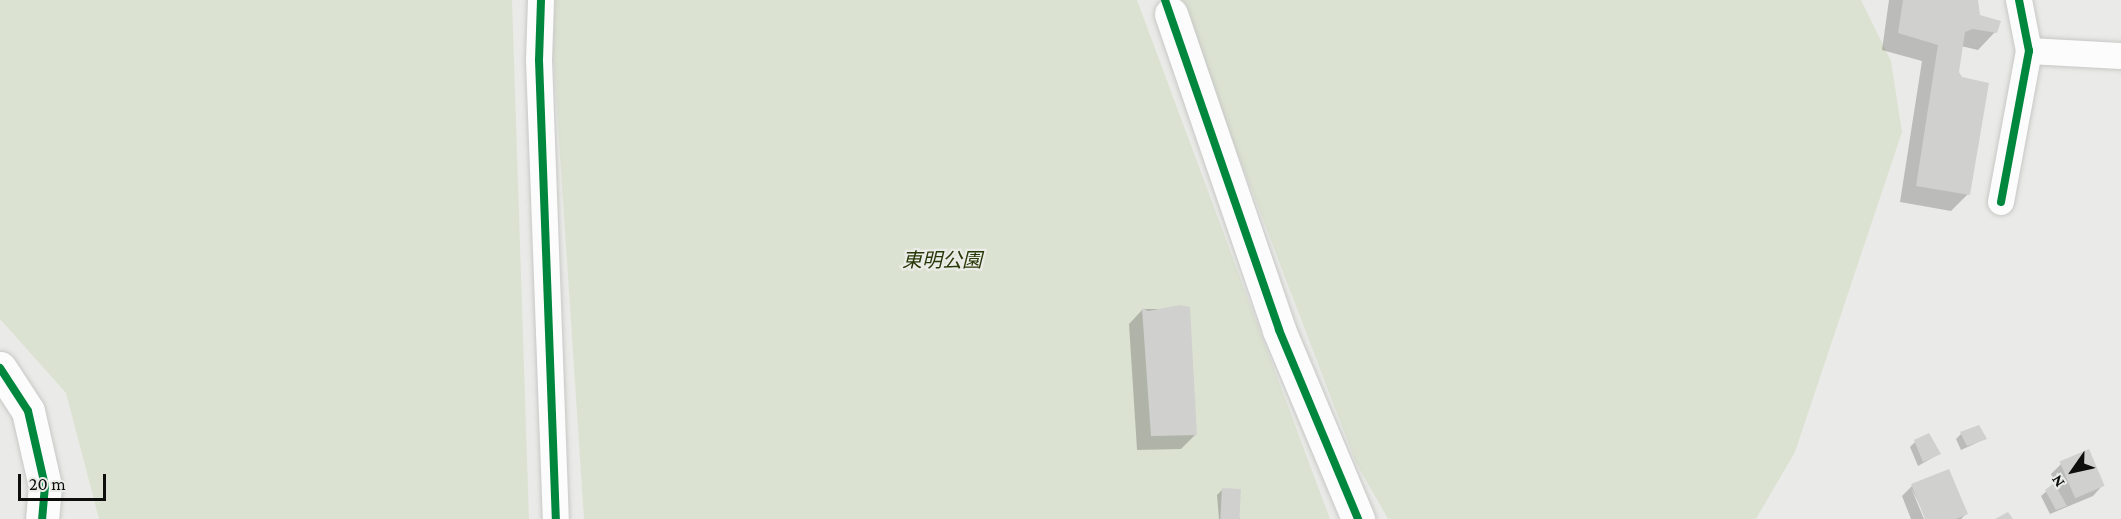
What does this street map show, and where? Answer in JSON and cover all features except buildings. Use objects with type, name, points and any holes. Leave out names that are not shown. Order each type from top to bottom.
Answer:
[{"type":"street","points":[[541,0],[543,172],[552,348],[550,440],[556,519]]},
{"type":"street","points":[[2001,202],[2029,51],[2019,0]]},
{"type":"street","points":[[1168,7],[1280,330],[1358,519]]},
{"type":"street","points":[[2029,51],[2121,56]]},
{"type":"street","points":[[0,368],[28,411],[45,486],[42,519]]},
{"type":"green space","points":[[0,0],[512,0],[529,519],[99,519],[66,393],[0,319]]},
{"type":"green space","name":"東明公園","points":[[555,0],[1137,0],[1330,519],[584,519],[553,49]]},
{"type":"green space","points":[[1179,0],[1861,0],[1891,61],[1902,132],[1795,452],[1756,519],[1388,519],[1356,463]]},
{"type":"cycle path","points":[[541,0],[539,60],[556,519]]},
{"type":"cycle path","points":[[1165,0],[1279,330],[1358,519]]},
{"type":"cycle path","points":[[2001,202],[2029,51],[2019,0]]},
{"type":"cycle path","points":[[0,368],[28,411],[45,486],[42,519]]}]
